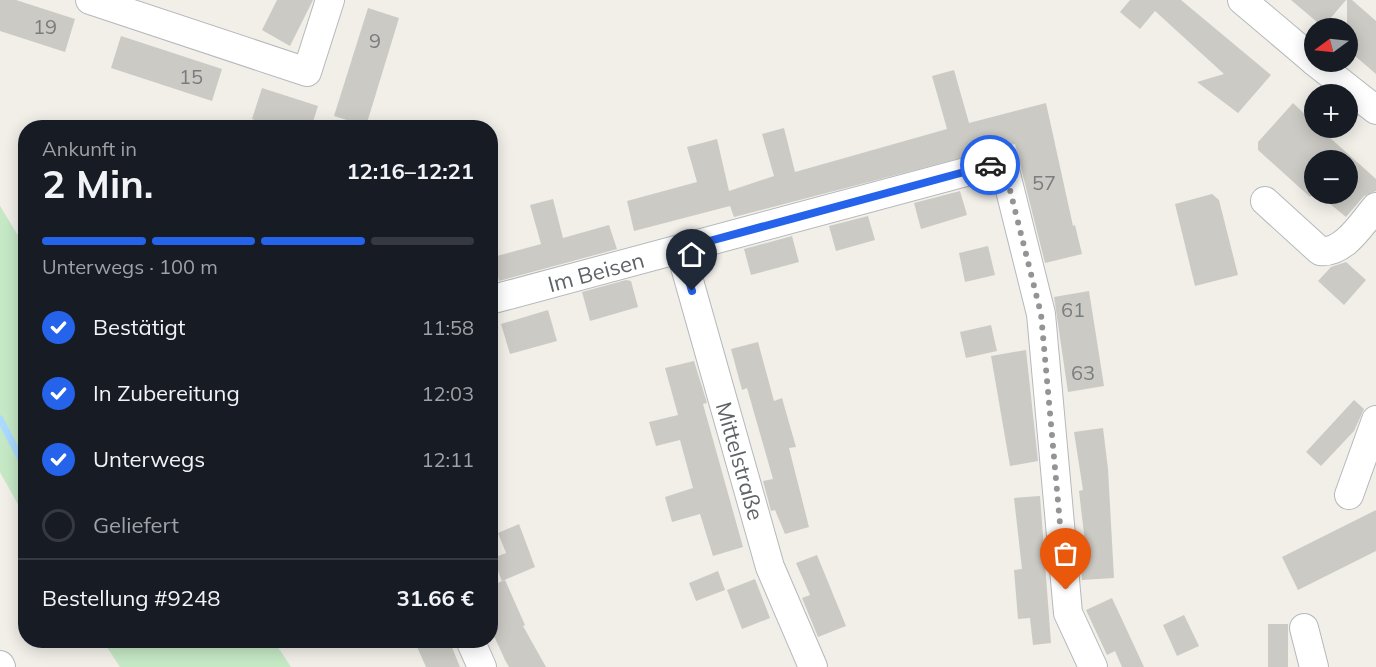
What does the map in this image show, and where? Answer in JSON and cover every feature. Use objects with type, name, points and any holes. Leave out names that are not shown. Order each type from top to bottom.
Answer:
[{"type":"street","points":[[90,0],[307,72],[330,0]]},
{"type":"street","points":[[1242,0],[1304,53]]},
{"type":"street","points":[[1328,72],[1376,110]]},
{"type":"street","name":"Im Beisen","points":[[498,298],[1003,162],[1041,314],[1068,613],[1093,667]]},
{"type":"street","points":[[1265,201],[1320,251],[1328,252],[1345,243],[1376,207]]},
{"type":"street","name":"Mittelstraße","points":[[680,249],[770,567],[813,667]]},
{"type":"street","points":[[1349,495],[1376,420]]},
{"type":"street","points":[[1304,628],[1314,667]]},
{"type":"street","points":[[474,648],[482,667]]},
{"type":"green space","points":[[0,206],[18,236],[18,504],[0,472]]},
{"type":"green space","points":[[108,648],[279,648],[291,667],[120,667]]},
{"type":"building","points":[[0,0],[16,0],[75,19],[65,52],[0,31]]},
{"type":"building","points":[[277,0],[313,0],[290,46],[262,30]]},
{"type":"building","points":[[1130,0],[1181,0],[1271,75],[1238,113],[1197,82],[1224,74],[1155,11],[1140,29],[1120,12]]},
{"type":"building","points":[[1291,0],[1346,0],[1331,18],[1312,18]]},
{"type":"building","points":[[1347,0],[1352,0],[1376,21],[1376,74],[1358,58],[1358,18],[1347,18]]},
{"type":"building","points":[[368,8],[399,18],[368,120],[347,120],[334,116]]},
{"type":"building","points":[[121,36],[222,69],[212,101],[111,68]]},
{"type":"building","points":[[954,70],[969,123],[1046,103],[1073,226],[1075,225],[1082,254],[1045,263],[1015,144],[734,217],[730,206],[634,231],[627,201],[697,182],[687,147],[717,139],[729,191],[774,176],[762,134],[784,128],[795,172],[947,129],[932,76]]},
{"type":"building","points":[[262,88],[318,106],[314,120],[252,119]]},
{"type":"building","points":[[1293,103],[1304,113],[1304,138],[1330,138],[1344,150],[1304,150],[1304,192],[1258,150],[1258,142]]},
{"type":"building","points":[[1358,163],[1376,179],[1376,191],[1364,196],[1358,203]]},
{"type":"building","points":[[960,191],[967,215],[921,229],[914,203]]},
{"type":"building","points":[[1212,194],[1219,200],[1238,275],[1195,286],[1175,204]]},
{"type":"building","points":[[553,199],[563,238],[609,225],[617,249],[499,281],[498,256],[541,244],[530,205]]},
{"type":"building","points":[[1330,204],[1357,204],[1346,217]]},
{"type":"building","points":[[868,216],[875,240],[836,251],[829,226]]},
{"type":"building","points":[[792,236],[799,262],[751,275],[744,249]]},
{"type":"building","points":[[988,246],[995,275],[965,282],[959,253]]},
{"type":"building","points":[[1346,262],[1366,280],[1344,305],[1318,281],[1331,267]]},
{"type":"building","points":[[626,280],[631,281],[638,307],[590,321],[582,292]]},
{"type":"building","points":[[1089,291],[1104,386],[1068,392],[1054,297]]},
{"type":"building","points":[[548,310],[557,341],[510,354],[501,324]]},
{"type":"building","points":[[991,325],[997,351],[966,358],[960,332]]},
{"type":"building","points":[[758,342],[774,401],[782,398],[796,447],[789,448],[809,527],[785,534],[775,510],[771,511],[763,481],[773,479],[747,388],[742,390],[731,349]]},
{"type":"building","points":[[1026,350],[1038,461],[1010,466],[991,356]]},
{"type":"building","points":[[694,361],[707,403],[703,404],[743,547],[713,556],[700,514],[672,522],[665,497],[693,488],[680,440],[656,446],[649,422],[678,415],[665,368]]},
{"type":"building","points":[[1354,400],[1364,409],[1354,431],[1321,466],[1306,452]]},
{"type":"building","points":[[1103,428],[1108,469],[1114,578],[1082,580],[1081,561],[1087,560],[1079,491],[1083,490],[1074,432]]},
{"type":"building","points":[[1040,496],[1051,643],[1033,645],[1030,618],[1018,619],[1014,570],[1022,569],[1014,498]]},
{"type":"building","points":[[1376,510],[1376,551],[1298,590],[1282,557]]},
{"type":"building","points":[[519,524],[535,567],[502,581],[498,571],[498,556],[506,553],[498,533]]},
{"type":"building","points":[[817,555],[846,626],[818,637],[802,598],[810,595],[796,563]]},
{"type":"building","points":[[718,571],[725,590],[696,601],[689,583]]},
{"type":"building","points":[[755,579],[770,618],[742,629],[727,590]]},
{"type":"building","points":[[505,580],[525,625],[523,626],[546,667],[509,667],[505,660],[498,645],[498,583]]},
{"type":"building","points":[[1112,598],[1144,667],[1122,667],[1115,651],[1107,655],[1086,610]]},
{"type":"building","points":[[1184,615],[1199,646],[1177,656],[1163,625]]},
{"type":"building","points":[[1268,624],[1288,624],[1288,667],[1268,667]]},
{"type":"building","points":[[418,648],[452,648],[460,667],[426,667]]},
{"type":"waterway","points":[[0,419],[18,454]]},
{"type":"way so far","points":[[990,165],[1003,162],[1041,314],[1066,590]]},
{"type":"route","points":[[692,291],[680,249],[990,165]]}]
